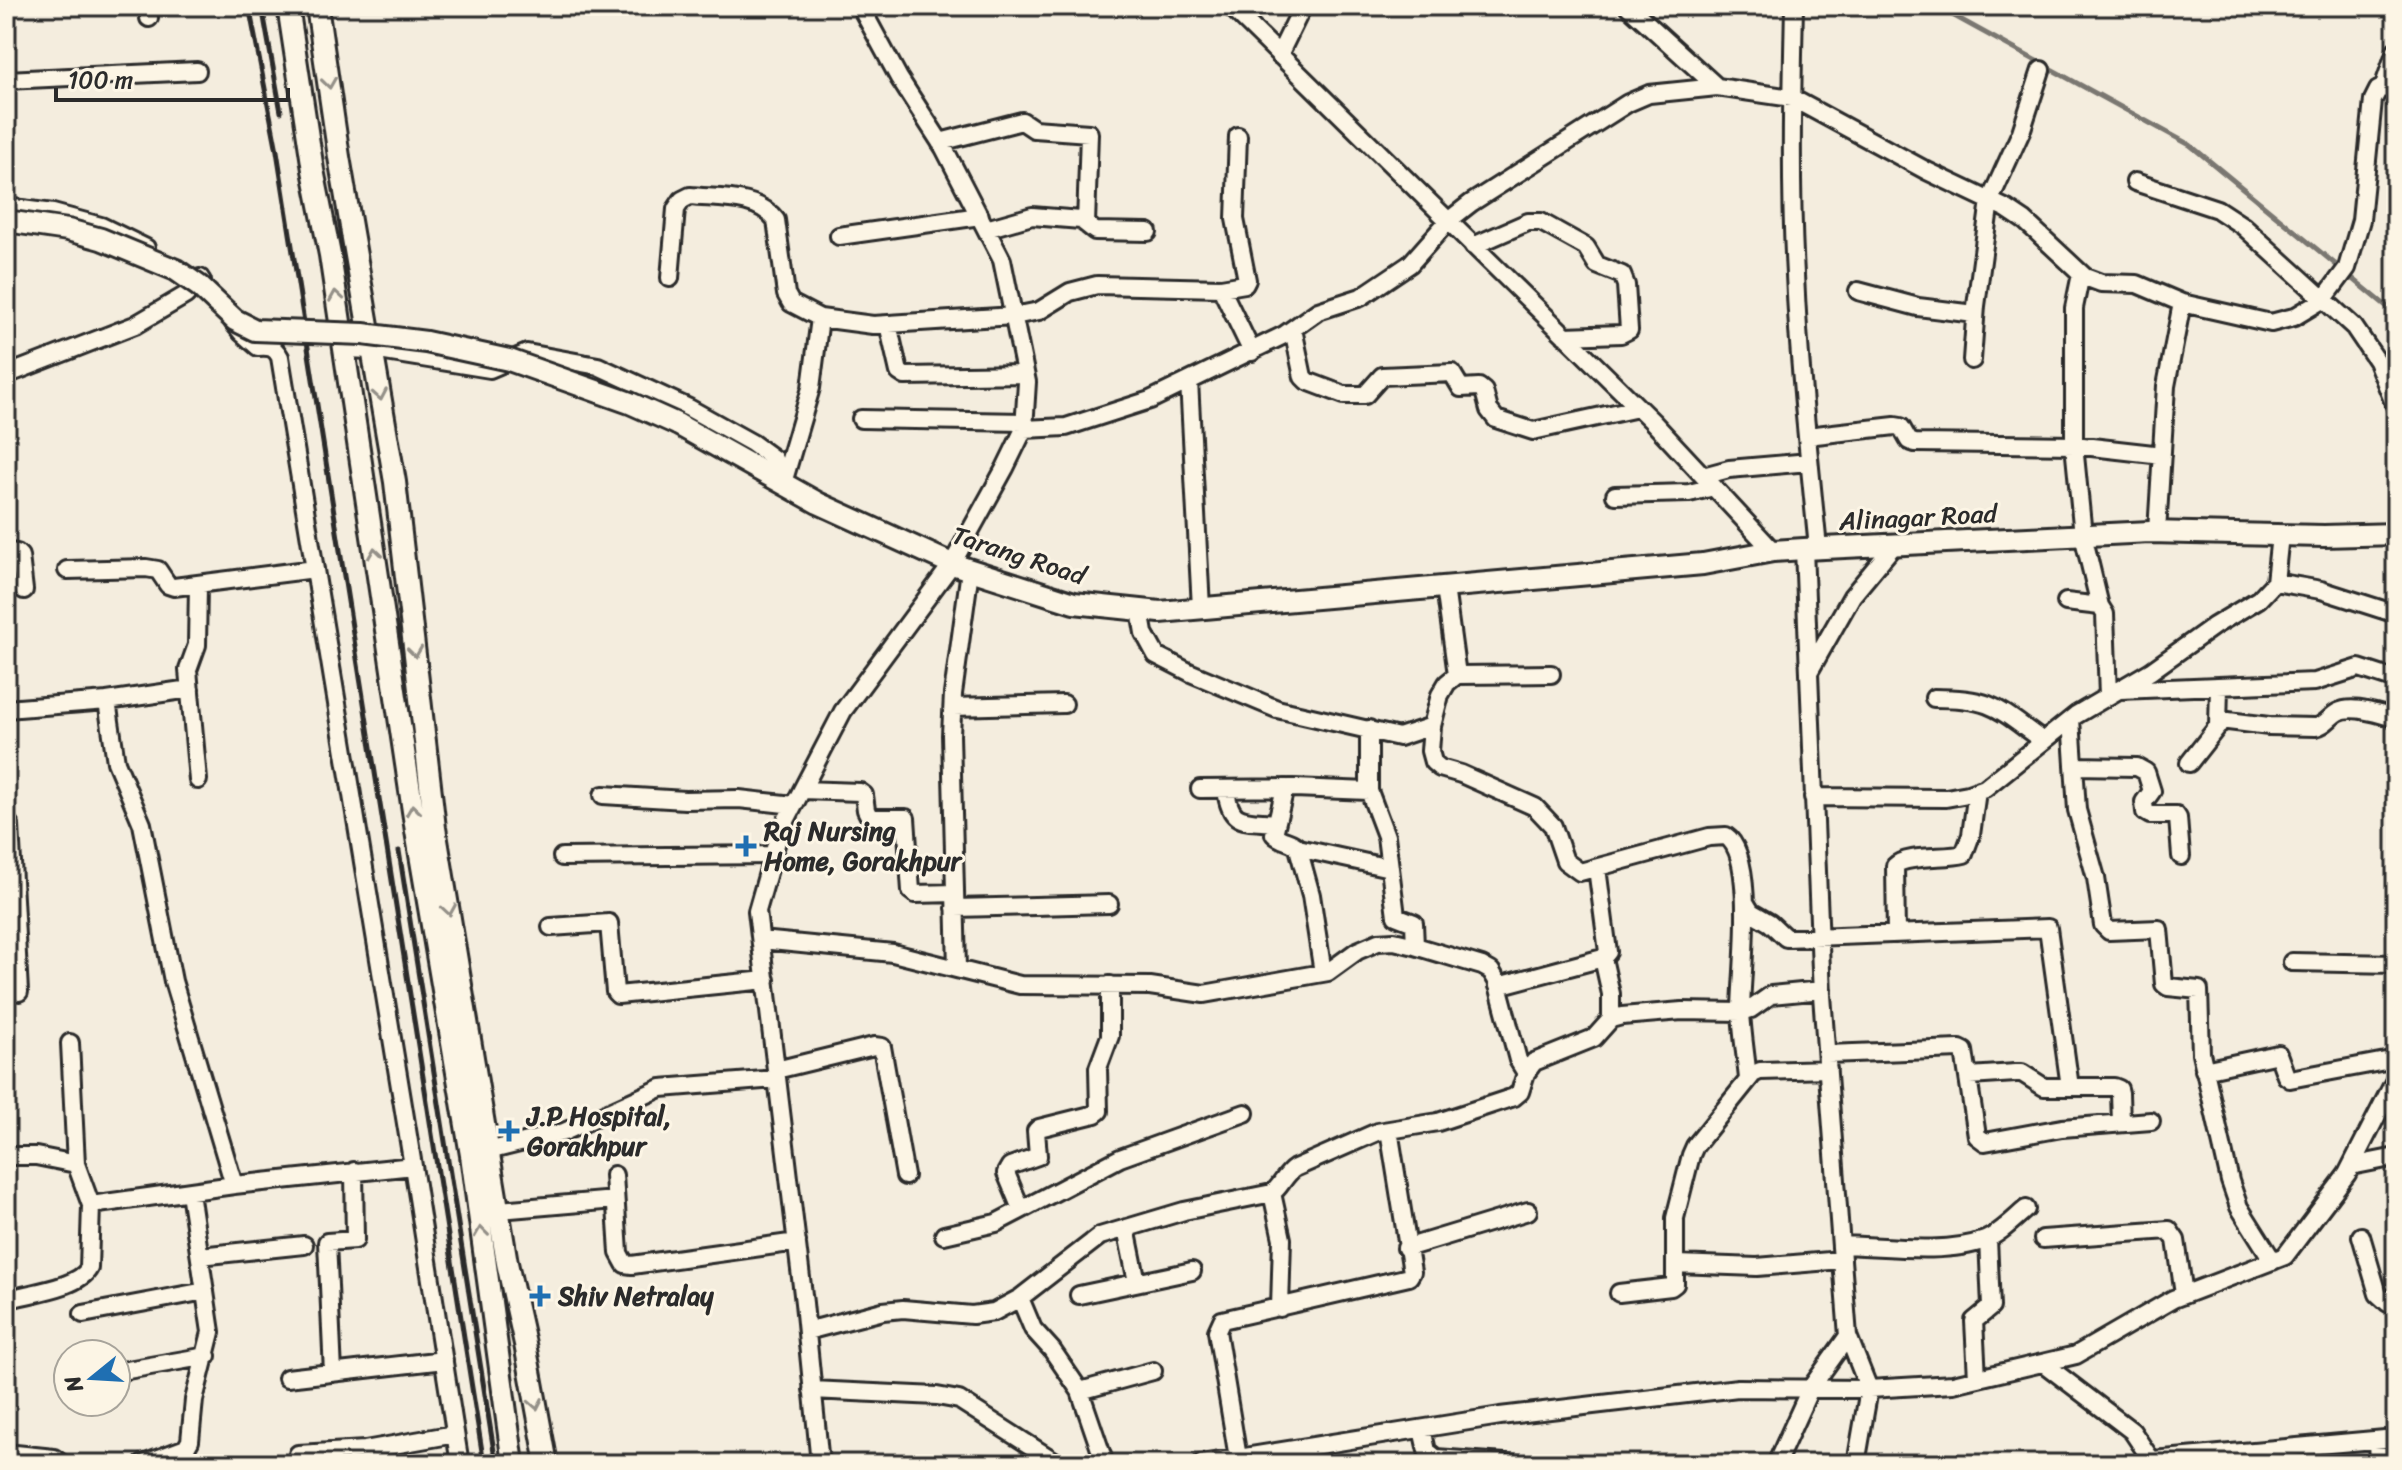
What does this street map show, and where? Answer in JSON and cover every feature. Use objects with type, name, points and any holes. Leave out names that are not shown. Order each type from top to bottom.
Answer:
[{"type":"main road","points":[[288,6],[344,349],[416,831],[480,1153],[499,1210],[547,1464]]},
{"type":"main road","points":[[317,6],[339,157],[395,482],[435,828],[480,1153],[491,1310],[513,1464]]},
{"type":"main road","name":"Tarang Road","points":[[6,221],[68,230],[101,239],[176,270],[199,286],[235,320],[255,330],[363,334],[426,342],[509,360],[630,403],[677,424],[818,503],[961,567],[1074,603],[1160,612],[1445,587]]},
{"type":"main road","name":"Alinagar Road","points":[[1445,587],[1703,564],[1773,551],[1811,548],[2157,532],[2396,534]]},
{"type":"street","points":[[820,1464],[757,911],[779,834],[843,711],[961,567],[1024,425],[1025,374],[1002,260],[940,142],[899,78],[860,6]]},
{"type":"street","points":[[1279,55],[1303,6]]},
{"type":"street","points":[[1628,6],[1717,87]]},
{"type":"street","points":[[1794,6],[1795,272],[1809,462],[1809,672],[1822,990],[1848,1336],[1869,1389],[1856,1464]]},
{"type":"street","points":[[1236,9],[1638,408],[1773,551]]},
{"type":"street","points":[[861,419],[1066,427],[1150,400],[1252,352],[1318,311],[1361,297],[1410,264],[1448,221],[1471,203],[1628,103],[1649,94],[1717,87],[1792,98],[1927,171],[1990,200],[2025,221],[2081,274],[2101,283],[2137,284],[2182,303],[2271,323],[2294,317],[2324,299],[2344,273],[2361,220],[2373,100],[2378,90],[2390,89],[2396,50]]},
{"type":"street","points":[[1972,360],[1990,200],[2021,132],[2041,70]]},
{"type":"street","points":[[6,80],[197,71]]},
{"type":"street","points":[[940,142],[1022,121],[1034,129],[1089,133],[1086,224]]},
{"type":"street","points":[[670,278],[676,209],[682,200],[690,196],[751,202],[769,210],[776,220],[786,294],[791,303],[820,318],[873,325],[1014,316],[1039,311],[1070,292],[1097,285],[1221,288],[1245,284],[1247,280],[1235,219],[1238,136]]},
{"type":"street","points":[[2135,182],[2217,209],[2243,226],[2354,327],[2369,345],[2396,408]]},
{"type":"street","points":[[6,207],[53,213],[101,226],[172,260],[200,278],[242,333],[258,347],[269,346],[276,350],[280,357],[460,1464]]},
{"type":"street","points":[[839,236],[1032,216],[1077,219],[1095,231],[1148,232]]},
{"type":"street","points":[[1473,246],[1528,222],[1541,222],[1586,247],[1597,265],[1622,275],[1626,285],[1629,330],[1621,334],[1565,336]]},
{"type":"street","points":[[2081,274],[2074,308],[2074,445],[2083,535],[2100,606],[2105,614],[2113,693]]},
{"type":"street","points":[[6,375],[135,325],[186,295],[200,278]]},
{"type":"street","points":[[1221,288],[1252,352]]},
{"type":"street","points":[[1858,291],[1918,307],[1975,314]]},
{"type":"street","points":[[2157,532],[2168,367],[2182,303]]},
{"type":"street","points":[[783,483],[811,388],[820,318]]},
{"type":"street","points":[[888,324],[899,372],[905,376],[1025,374]]},
{"type":"street","points":[[1293,329],[1303,377],[1344,395],[1365,395],[1382,376],[1452,373],[1461,388],[1479,387],[1484,391],[1489,410],[1496,419],[1538,432],[1638,408]]},
{"type":"street","points":[[344,349],[373,350],[490,369],[527,353],[598,366],[689,408],[752,443],[774,459],[783,483]]},
{"type":"street","points":[[1189,381],[1201,608]]},
{"type":"street","points":[[1807,436],[1895,426],[1901,427],[1909,441],[1915,443],[2074,445],[2162,455]]},
{"type":"street","points":[[1615,495],[1697,492],[1729,469],[1809,462]]},
{"type":"street","points":[[1813,797],[1946,798],[1985,788],[2071,719],[2259,599],[2275,582],[2280,535]]},
{"type":"street","points":[[1809,672],[1852,596],[1895,544]]},
{"type":"street","points":[[6,551],[20,556],[24,590]]},
{"type":"street","points":[[957,968],[951,774],[961,567]]},
{"type":"street","points":[[67,570],[146,568],[158,570],[170,587],[315,569]]},
{"type":"street","points":[[2275,582],[2321,590],[2396,614]]},
{"type":"street","points":[[198,585],[197,645],[188,670],[198,780]]},
{"type":"street","points":[[1445,587],[1457,675]]},
{"type":"street","points":[[2066,602],[2100,606]]},
{"type":"street","points":[[1140,610],[1144,633],[1156,655],[1277,709],[1399,737],[1432,726]]},
{"type":"street","points":[[2113,693],[2315,682],[2359,668],[2396,680]]},
{"type":"street","points":[[1551,674],[1457,675],[1447,683],[1440,695],[1432,726],[1430,751],[1433,762],[1440,768],[1461,774],[1535,807],[1553,826],[1565,861],[1580,872],[1709,837],[1726,836],[1733,841],[1739,853],[1745,902],[1741,1012],[1748,1079]]},
{"type":"street","points":[[2189,763],[2216,731],[2220,720],[2219,686]]},
{"type":"street","points":[[6,709],[107,701],[190,689]]},
{"type":"street","points":[[1934,698],[1968,698],[1986,702],[2043,741]]},
{"type":"street","points":[[107,701],[116,762],[142,824],[173,981],[234,1185]]},
{"type":"street","points":[[953,707],[1064,704]]},
{"type":"street","points":[[2220,720],[2269,726],[2316,727],[2339,712],[2354,710],[2396,718]]},
{"type":"street","points":[[2071,719],[2077,810],[2096,878],[2103,925],[2109,931],[2159,929],[2164,984],[2168,987],[2193,988],[2201,994],[2199,1040],[2233,1193],[2273,1261]]},
{"type":"street","points":[[1369,729],[1369,791],[1386,836],[1396,916],[1414,923],[1415,946]]},
{"type":"street","points":[[2074,766],[2137,767],[2146,772],[2152,791],[2144,802],[2145,812],[2150,815],[2176,815],[2181,856]]},
{"type":"street","points":[[1285,788],[1274,831],[1277,838],[1294,843],[1298,848],[1311,895],[1323,973]]},
{"type":"street","points":[[1200,789],[1369,791]]},
{"type":"street","points":[[1226,789],[1228,808],[1233,815],[1245,821],[1276,823]]},
{"type":"street","points":[[1896,934],[1895,866],[1903,860],[1964,854],[1971,835],[1977,791]]},
{"type":"street","points":[[603,795],[685,800],[798,798],[860,792],[864,795],[870,818],[906,818],[911,891],[915,894],[955,900],[1109,904]]},
{"type":"street","points":[[6,821],[10,825],[19,992]]},
{"type":"street","points":[[1298,848],[1390,868]]},
{"type":"street","points":[[562,857],[773,855]]},
{"type":"street","points":[[1498,986],[1603,958],[1608,952],[1608,945],[1597,868]]},
{"type":"street","points":[[1745,902],[1751,912],[1770,923],[1786,938],[2048,928],[2070,1087]]},
{"type":"street","points":[[551,927],[609,923],[615,992],[623,997],[766,980]]},
{"type":"street","points":[[761,940],[893,953],[1020,985],[1150,986],[1216,994],[1323,973],[1337,968],[1357,951],[1378,942],[1394,941],[1491,971],[1518,1060],[1526,1073]]},
{"type":"street","points":[[1603,958],[1611,994],[1611,1019]]},
{"type":"street","points":[[2292,962],[2396,964]]},
{"type":"street","points":[[1021,1209],[1006,1173],[1010,1166],[1038,1156],[1036,1136],[1039,1128],[1099,1111],[1098,1068],[1110,1036],[1110,985]]},
{"type":"street","points":[[807,1331],[883,1311],[903,1309],[972,1315],[994,1312],[1020,1298],[1092,1241],[1184,1211],[1272,1193],[1278,1189],[1285,1175],[1295,1168],[1365,1136],[1438,1122],[1514,1097],[1534,1062],[1594,1038],[1611,1019],[1682,1011],[1741,1012],[1771,995],[1822,990]]},
{"type":"street","points":[[6,1300],[69,1284],[85,1275],[91,1254],[91,1205],[76,1164],[70,1043]]},
{"type":"street","points":[[480,1153],[564,1132],[661,1088],[777,1075],[874,1046],[882,1047],[905,1176]]},
{"type":"street","points":[[1619,1293],[1675,1284],[1675,1218],[1691,1155],[1748,1079],[1760,1071],[1827,1061],[1960,1049],[1966,1058],[1980,1141],[2062,1128],[2151,1121]]},
{"type":"street","points":[[2204,1070],[2278,1054],[2290,1079],[2396,1059]]},
{"type":"street","points":[[1969,1076],[2022,1073],[2044,1087],[2119,1089],[2121,1123]]},
{"type":"street","points":[[1201,1464],[1243,1460],[1500,1416],[1738,1388],[1869,1389],[1953,1384],[2076,1355],[2184,1294],[2285,1256],[2351,1166],[2396,1078]]},
{"type":"street","points":[[944,1235],[996,1223],[1120,1158],[1245,1113]]},
{"type":"street","points":[[1243,1460],[1218,1325],[1222,1320],[1403,1281],[1412,1272],[1389,1130]]},
{"type":"street","points":[[6,1156],[36,1156],[76,1164]]},
{"type":"street","points":[[2351,1166],[2393,1162]]},
{"type":"street","points":[[91,1205],[234,1185],[413,1166]]},
{"type":"street","points":[[333,1373],[327,1242],[355,1240],[354,1171]]},
{"type":"street","points":[[614,1175],[619,1253],[625,1264],[797,1242]]},
{"type":"street","points":[[143,1464],[186,1448],[190,1441],[194,1400],[207,1356],[211,1332],[190,1192]]},
{"type":"street","points":[[1272,1193],[1282,1239],[1280,1308]]},
{"type":"street","points":[[499,1210],[615,1200]]},
{"type":"street","points":[[1676,1264],[1768,1266],[1842,1252],[1906,1247],[1922,1250],[1988,1239],[2026,1209]]},
{"type":"street","points":[[1406,1248],[1528,1211]]},
{"type":"street","points":[[1126,1228],[1137,1282]]},
{"type":"street","points":[[2043,1239],[2169,1230],[2176,1240],[2184,1294]]},
{"type":"street","points":[[2361,1236],[2378,1294],[2388,1303],[2396,1301]]},
{"type":"street","points":[[1977,1378],[1974,1321],[1991,1307],[1988,1239]]},
{"type":"street","points":[[200,1256],[304,1245]]},
{"type":"street","points":[[1079,1295],[1192,1271]]},
{"type":"street","points":[[83,1314],[205,1291]]},
{"type":"street","points":[[1020,1298],[1033,1329],[1052,1350],[1080,1391],[1105,1464]]},
{"type":"street","points":[[1776,1464],[1810,1389],[1848,1336]]},
{"type":"street","points":[[132,1369],[207,1356]]},
{"type":"street","points":[[287,1378],[444,1360]]},
{"type":"street","points":[[2043,1363],[2132,1431],[2154,1462],[2396,1438]]},
{"type":"street","points":[[1080,1391],[1153,1371]]},
{"type":"street","points":[[812,1390],[937,1396],[959,1400],[1059,1464]]},
{"type":"street","points":[[1422,1429],[1427,1451],[1436,1458],[1518,1464]]},
{"type":"street","points":[[298,1454],[365,1450],[455,1434]]},
{"type":"street","points":[[2377,1440],[2378,1464]]},
{"type":"street","points":[[6,1453],[54,1458],[62,1464]]},
{"type":"waterway","points":[[1936,6],[2190,145],[2396,314]]},
{"type":"railway","points":[[249,6],[277,151],[484,1464]]},
{"type":"railway","points":[[262,6],[281,112]]},
{"type":"railway","points":[[399,851],[496,1464]]},
{"type":"place","name":"Raj Nursing Home, Gorakhpur","points":[[746,846]]},
{"type":"place","name":"J.P Hospital, Gorakhpur","points":[[509,1131]]},
{"type":"place","name":"Shiv Netralay","points":[[540,1296]]}]
